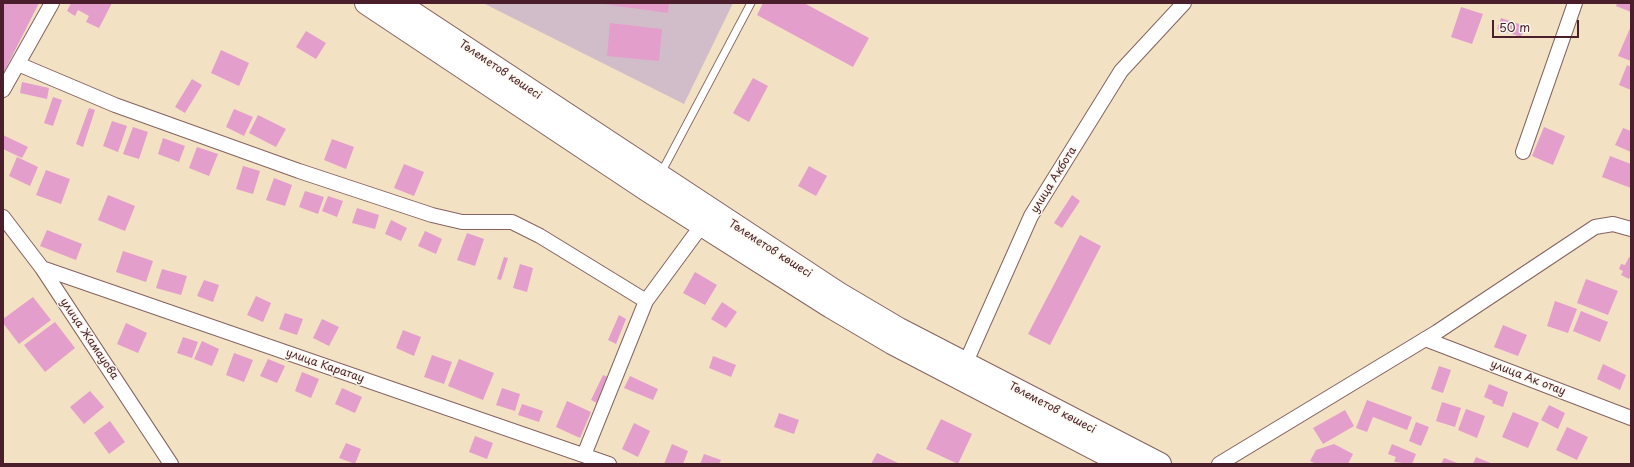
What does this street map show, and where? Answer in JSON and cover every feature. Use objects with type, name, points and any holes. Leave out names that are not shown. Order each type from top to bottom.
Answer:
[{"type":"main road","name":"Төлеметов көшесі","points":[[398,3],[838,293],[899,329],[962,371],[1124,464]]},
{"type":"main road","name":"Төлеметов көшесі","points":[[373,5],[702,225],[831,307],[892,343],[962,371],[1160,464]]},
{"type":"street","points":[[3,90],[52,3]]},
{"type":"street","name":"улица Акбота","points":[[962,371],[1031,216],[1121,71],[1184,3]]},
{"type":"street","points":[[1523,152],[1575,3]]},
{"type":"street","points":[[18,64],[114,105],[299,171],[432,215],[462,222],[512,222],[540,236],[646,301]]},
{"type":"street","name":"улица Жамауова","points":[[3,217],[42,268],[171,464]]},
{"type":"street","points":[[1219,464],[1425,338],[1595,227],[1613,224],[1631,229]]},
{"type":"street","points":[[584,454],[646,301],[702,225]]},
{"type":"street","name":"улица Каратау","points":[[42,268],[584,454],[609,464]]},
{"type":"street","name":"улица Ак отау","points":[[1425,338],[1631,418]]},
{"type":"lane","points":[[659,176],[751,3]]},
{"type":"shaded area","points":[[483,3],[733,3],[684,104]]},
{"type":"building","points":[[3,3],[39,3],[3,74]]},
{"type":"building","points":[[71,3],[112,3],[99,28],[86,22],[89,16],[78,10],[75,16],[67,11]]},
{"type":"building","points":[[596,3],[669,3],[668,13]]},
{"type":"building","points":[[763,3],[804,3],[869,38],[853,67],[757,15]]},
{"type":"building","points":[[1617,3],[1631,3],[1631,12],[1616,6]]},
{"type":"building","points":[[1461,7],[1483,14],[1472,44],[1451,37]]},
{"type":"building","points":[[1501,18],[1525,26],[1521,37],[1497,29]]},
{"type":"building","points":[[610,23],[662,29],[659,61],[607,56]]},
{"type":"building","points":[[1631,26],[1631,61],[1618,56]]},
{"type":"building","points":[[306,31],[326,43],[316,59],[296,47]]},
{"type":"building","points":[[221,50],[249,63],[239,86],[211,73]]},
{"type":"building","points":[[1627,65],[1631,67],[1631,90],[1619,85]]},
{"type":"building","points":[[753,78],[768,86],[749,122],[733,113]]},
{"type":"building","points":[[192,79],[202,85],[185,113],[175,107]]},
{"type":"building","points":[[22,82],[49,88],[47,99],[20,93]]},
{"type":"building","points":[[53,97],[62,100],[53,126],[44,123]]},
{"type":"building","points":[[89,108],[95,110],[83,147],[76,144]]},
{"type":"building","points":[[234,109],[253,117],[244,136],[226,127]]},
{"type":"building","points":[[258,115],[286,129],[276,147],[249,133]]},
{"type":"building","points":[[112,121],[127,126],[118,152],[103,146]]},
{"type":"building","points":[[133,127],[148,132],[139,159],[123,154]]},
{"type":"building","points":[[1544,127],[1565,136],[1553,165],[1532,156]]},
{"type":"building","points":[[1623,128],[1631,131],[1631,152],[1615,145]]},
{"type":"building","points":[[3,135],[28,147],[22,158],[3,149]]},
{"type":"building","points":[[163,138],[185,146],[179,162],[158,154]]},
{"type":"building","points":[[332,139],[354,147],[346,169],[324,160]]},
{"type":"building","points":[[197,147],[218,154],[209,176],[189,168]]},
{"type":"building","points":[[1610,156],[1631,164],[1631,188],[1602,177]]},
{"type":"building","points":[[17,157],[38,167],[30,186],[9,176]]},
{"type":"building","points":[[404,164],[424,172],[414,196],[394,188]]},
{"type":"building","points":[[243,166],[260,171],[253,194],[236,189]]},
{"type":"building","points":[[809,166],[827,176],[816,196],[798,186]]},
{"type":"building","points":[[46,170],[70,179],[61,204],[36,195]]},
{"type":"building","points":[[274,178],[292,185],[285,206],[266,200]]},
{"type":"building","points":[[305,191],[324,197],[318,214],[299,207]]},
{"type":"building","points":[[108,195],[135,206],[125,231],[98,220]]},
{"type":"building","points":[[1072,195],[1080,201],[1062,228],[1054,223]]},
{"type":"building","points":[[328,196],[343,201],[337,217],[322,211]]},
{"type":"building","points":[[357,208],[379,215],[375,229],[352,223]]},
{"type":"building","points":[[391,220],[407,228],[401,241],[385,234]]},
{"type":"building","points":[[47,230],[82,244],[76,260],[40,246]]},
{"type":"building","points":[[425,231],[442,239],[436,254],[418,246]]},
{"type":"building","points":[[467,233],[484,239],[475,266],[457,260]]},
{"type":"building","points":[[1080,235],[1101,246],[1050,345],[1028,334]]},
{"type":"building","points":[[123,251],[153,261],[146,282],[116,272]]},
{"type":"building","points":[[504,257],[508,258],[501,280],[497,279]]},
{"type":"building","points":[[1629,257],[1631,258],[1631,275],[1629,279],[1621,275],[1623,271],[1619,269],[1621,264],[1625,265]]},
{"type":"building","points":[[520,264],[533,268],[527,292],[513,288]]},
{"type":"building","points":[[162,269],[187,276],[181,295],[156,288]]},
{"type":"building","points":[[695,272],[717,285],[705,305],[683,293]]},
{"type":"building","points":[[1586,279],[1618,291],[1608,315],[1577,303]]},
{"type":"building","points":[[204,280],[219,285],[213,302],[197,296]]},
{"type":"building","points":[[256,296],[271,303],[263,322],[247,315]]},
{"type":"building","points":[[33,297],[51,320],[19,344],[3,323],[3,319]]},
{"type":"building","points":[[1555,301],[1577,309],[1568,333],[1547,326]]},
{"type":"building","points":[[722,302],[737,312],[726,328],[711,319]]},
{"type":"building","points":[[1581,311],[1608,322],[1600,342],[1573,331]]},
{"type":"building","points":[[285,313],[303,319],[297,335],[279,329]]},
{"type":"building","points":[[619,315],[626,319],[616,344],[608,340]]},
{"type":"building","points":[[322,319],[339,327],[329,346],[313,338]]},
{"type":"building","points":[[55,322],[75,348],[45,372],[24,345]]},
{"type":"building","points":[[126,323],[147,333],[138,353],[117,344]]},
{"type":"building","points":[[1503,325],[1527,335],[1518,356],[1494,347]]},
{"type":"building","points":[[403,330],[421,337],[414,356],[396,348]]},
{"type":"building","points":[[183,337],[198,342],[192,358],[177,353]]},
{"type":"building","points":[[202,341],[219,349],[212,366],[194,359]]},
{"type":"building","points":[[234,353],[253,360],[244,382],[226,375]]},
{"type":"building","points":[[432,355],[452,362],[444,384],[424,377]]},
{"type":"building","points":[[713,356],[736,365],[731,377],[709,368]]},
{"type":"building","points":[[268,359],[285,366],[277,383],[260,376]]},
{"type":"building","points":[[459,359],[494,373],[483,400],[448,386]]},
{"type":"building","points":[[1603,364],[1626,375],[1620,390],[1597,379]]},
{"type":"building","points":[[1439,366],[1451,370],[1443,393],[1431,389]]},
{"type":"building","points":[[302,372],[319,379],[311,398],[295,391]]},
{"type":"building","points":[[603,375],[611,378],[599,404],[591,400]]},
{"type":"building","points":[[630,376],[658,389],[653,400],[624,388]]},
{"type":"building","points":[[1489,384],[1508,392],[1503,407],[1492,403],[1493,401],[1484,397]]},
{"type":"building","points":[[342,388],[362,397],[355,413],[335,404]]},
{"type":"building","points":[[502,388],[520,394],[515,411],[496,405]]},
{"type":"building","points":[[90,391],[104,407],[84,424],[70,407]]},
{"type":"building","points":[[1367,400],[1412,417],[1407,430],[1373,417],[1367,432],[1356,428]]},
{"type":"building","points":[[567,401],[591,412],[580,438],[556,427]]},
{"type":"building","points":[[1442,402],[1461,408],[1455,427],[1436,421]]},
{"type":"building","points":[[522,404],[543,411],[539,422],[518,415]]},
{"type":"building","points":[[1549,405],[1565,413],[1558,429],[1541,420]]},
{"type":"building","points":[[1466,409],[1485,416],[1477,438],[1458,430]]},
{"type":"building","points":[[1345,410],[1354,426],[1323,444],[1313,428]]},
{"type":"building","points":[[1513,412],[1539,423],[1528,448],[1502,437]]},
{"type":"building","points":[[779,413],[799,420],[794,434],[774,427]]},
{"type":"building","points":[[941,419],[972,434],[958,464],[926,449]]},
{"type":"building","points":[[110,421],[125,442],[109,454],[94,433]]},
{"type":"building","points":[[1416,422],[1429,427],[1421,446],[1409,441]]},
{"type":"building","points":[[634,423],[650,431],[638,457],[622,449]]},
{"type":"building","points":[[1567,427],[1588,437],[1577,460],[1556,450]]},
{"type":"building","points":[[475,436],[493,443],[487,459],[469,452]]},
{"type":"building","points":[[346,443],[361,449],[355,464],[339,458]]},
{"type":"building","points":[[672,444],[688,451],[683,464],[664,464]]},
{"type":"building","points":[[1334,444],[1353,454],[1348,464],[1316,464],[1310,461],[1316,450]]},
{"type":"building","points":[[1392,444],[1416,454],[1412,464],[1394,462],[1396,457],[1388,454]]},
{"type":"building","points":[[877,453],[900,464],[871,464]]},
{"type":"building","points":[[704,454],[721,460],[719,464],[700,464]]},
{"type":"building","points":[[1476,457],[1493,464],[1473,464]]},
{"type":"building","points":[[1444,458],[1460,464],[1441,464]]}]
